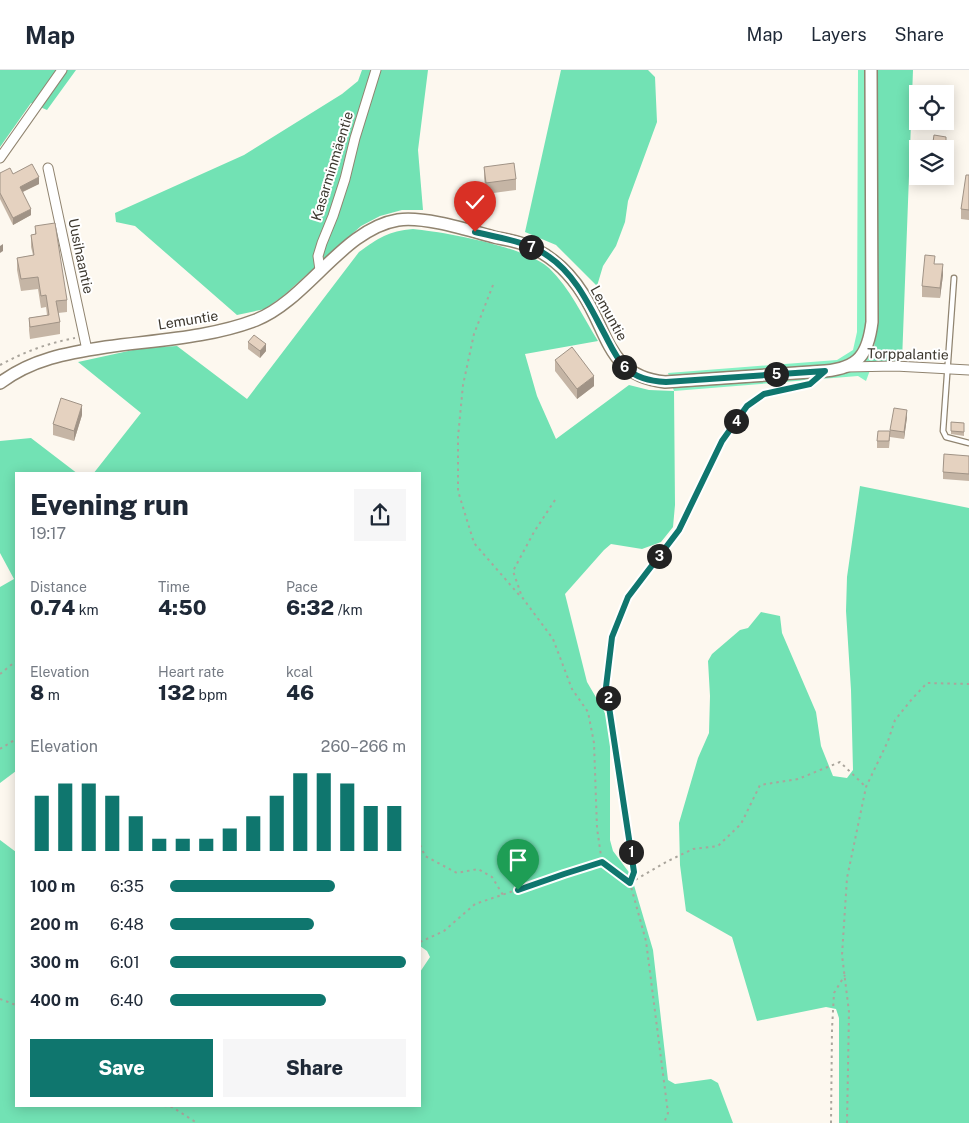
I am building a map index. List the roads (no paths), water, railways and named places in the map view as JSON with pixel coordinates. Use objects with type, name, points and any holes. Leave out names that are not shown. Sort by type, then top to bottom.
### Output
[{"type":"street","points":[[0,158],[62,70]]},
{"type":"street","name":"Kasarminmäentie","points":[[320,270],[318,256],[346,179],[355,138],[376,70]]},
{"type":"street","points":[[847,367],[864,354],[872,322],[871,70]]},
{"type":"street","name":"Uusihaantie","points":[[48,168],[86,350]]},
{"type":"street","name":"Lemuntie","points":[[0,383],[32,363],[60,354],[200,334],[248,323],[267,316],[288,301],[320,270],[365,234],[382,224],[400,220],[445,225],[515,242],[532,247],[548,256],[562,267],[584,294],[615,355],[624,367],[650,381],[666,382],[825,371],[847,367]]},
{"type":"street","name":"Torppalantie","points":[[847,367],[895,366],[969,370]]},
{"type":"lane","points":[[954,278],[946,368],[943,431],[946,437],[969,443]]}]
